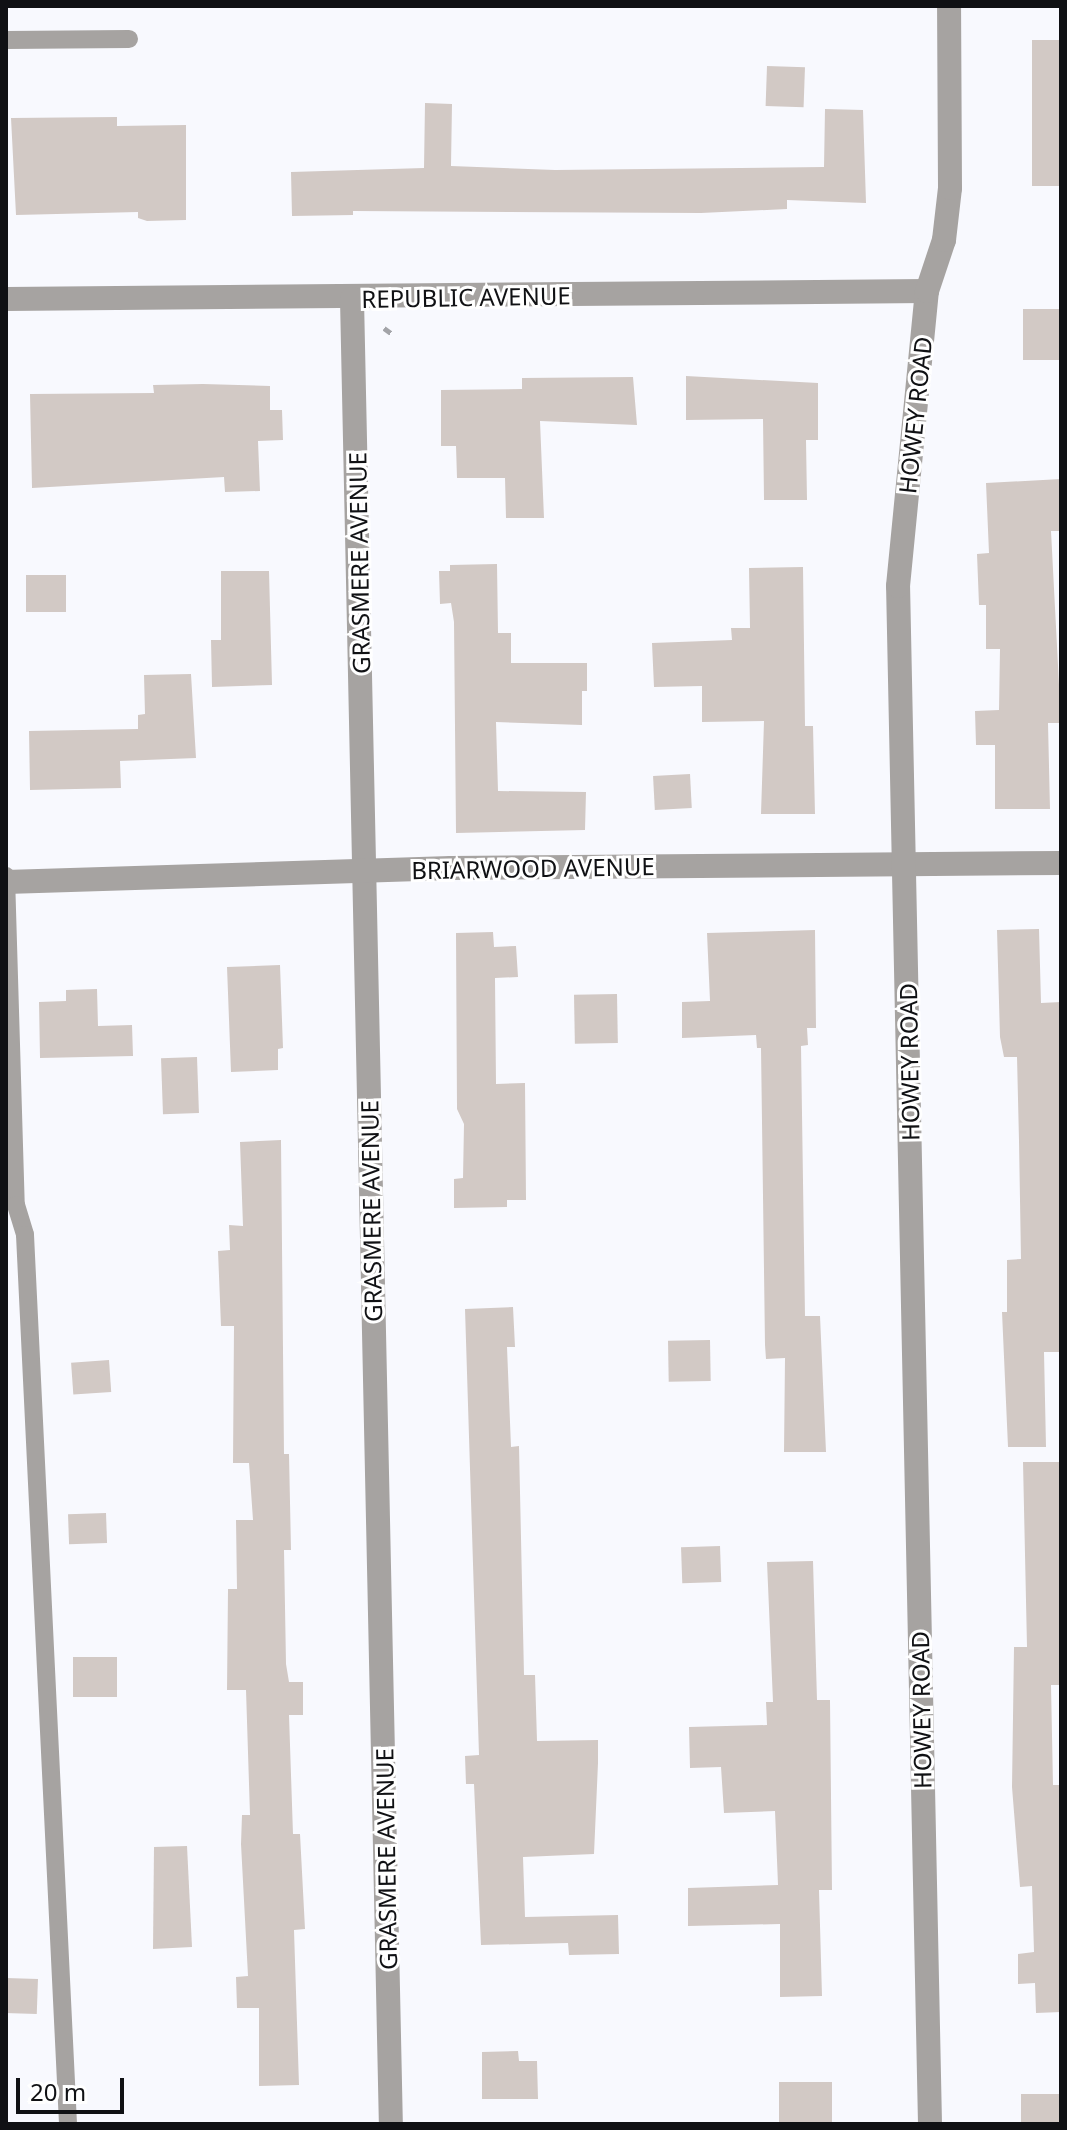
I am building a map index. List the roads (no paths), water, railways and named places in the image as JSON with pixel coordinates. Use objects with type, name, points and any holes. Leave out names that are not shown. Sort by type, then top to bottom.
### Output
[{"type":"street","name":"HOWEY ROAD","points":[[930,2124],[898,586],[927,291],[944,240],[950,188],[949,6]]},
{"type":"street","name":"REPUBLIC AVENUE","points":[[6,299],[352,299],[927,291]]},
{"type":"street","name":"GRASMERE AVENUE","points":[[352,299],[367,872],[391,2124]]},
{"type":"street","name":"BRIARWOOD AVENUE","points":[[6,880],[1061,863]]},
{"type":"lane","points":[[6,40],[129,39]]},
{"type":"lane","points":[[6,880],[16,1205],[25,1235],[68,2124]]}]
